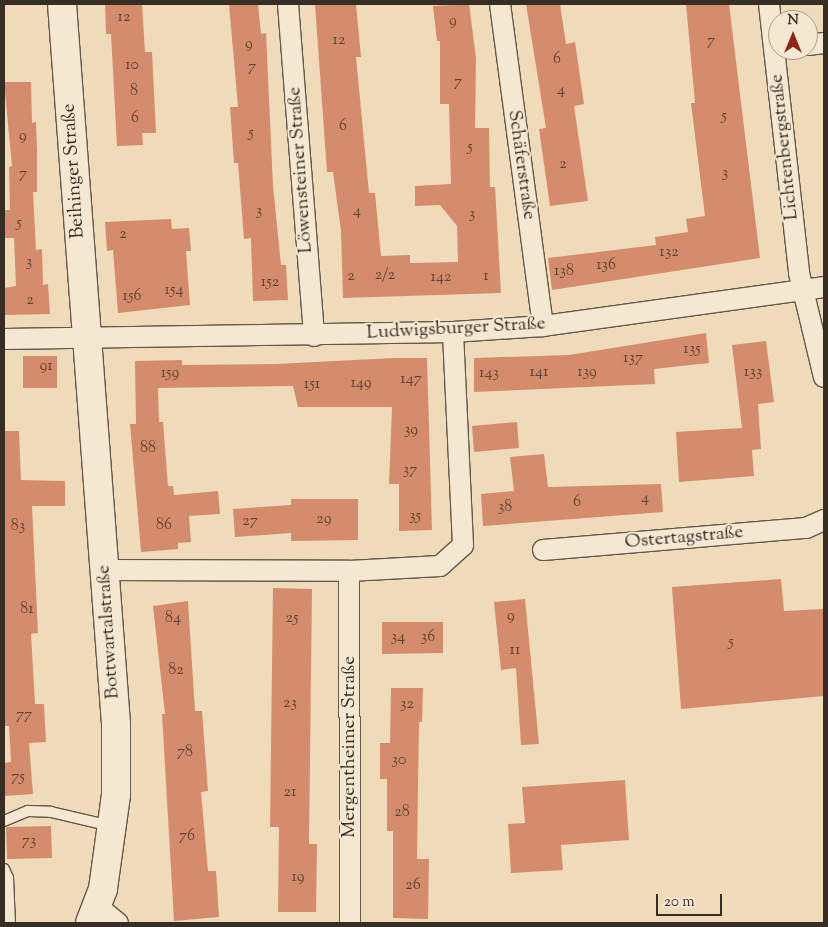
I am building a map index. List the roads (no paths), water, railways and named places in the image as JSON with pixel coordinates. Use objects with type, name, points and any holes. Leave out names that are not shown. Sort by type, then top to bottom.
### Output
[{"type":"main road","name":"Beihinger Straße","points":[[62,4],[86,338]]},
{"type":"main road","name":"Bottwartalstraße","points":[[86,338],[106,570],[116,724],[116,795],[112,826],[93,915]]},
{"type":"street","name":"Löwensteiner Straße","points":[[288,4],[314,336]]},
{"type":"street","name":"Schäferstraße","points":[[500,4],[543,326]]},
{"type":"street","name":"Lichtenbergstraße","points":[[777,60],[802,290],[824,377]]},
{"type":"street","name":"Ludwigsburger Straße","points":[[4,339],[314,336],[453,332],[543,326],[824,287]]},
{"type":"street","points":[[106,570],[349,571],[440,566],[463,546],[453,332]]},
{"type":"street","name":"Ostertagstraße","points":[[542,550],[806,528],[824,520]]},
{"type":"street","name":"Mergentheimer Straße","points":[[349,571],[350,923]]},
{"type":"street","points":[[93,915],[118,923]]},
{"type":"lane","points":[[4,821],[28,811],[51,812],[112,826]]},
{"type":"lane","points":[[4,869],[8,878],[10,923]]}]
